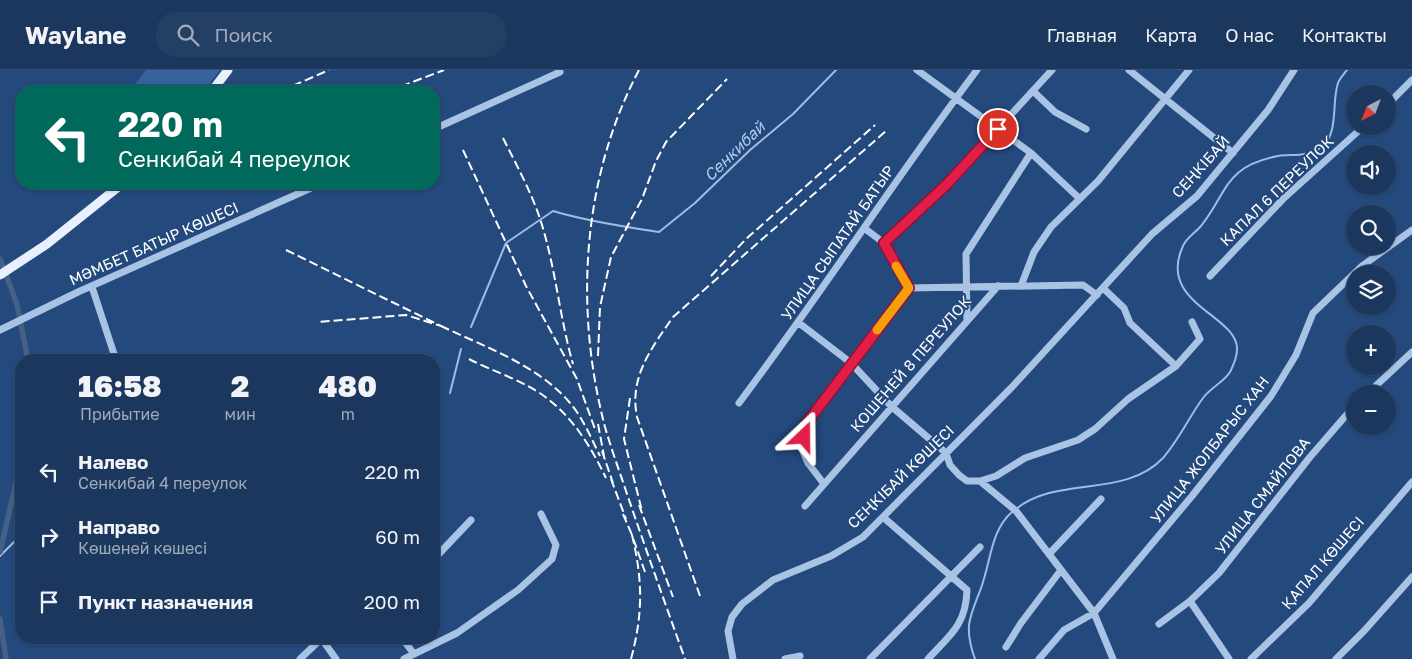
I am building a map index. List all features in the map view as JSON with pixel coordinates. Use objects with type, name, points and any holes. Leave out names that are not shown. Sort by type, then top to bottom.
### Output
[{"type":"main road","points":[[217,85],[228,70]]},
{"type":"main road","points":[[0,275],[47,244],[114,190]]},
{"type":"street","points":[[917,70],[1031,153],[1079,198]]},
{"type":"street","name":"УЛИЦА СЫПАТАЙ БАТЫР","points":[[739,403],[799,323],[864,228],[977,70]]},
{"type":"street","points":[[884,243],[946,185],[1052,70]]},
{"type":"street","points":[[1129,70],[1232,153]]},
{"type":"street","points":[[1021,286],[1034,252],[1051,227],[1098,181],[1188,70]]},
{"type":"street","name":"СЕҢКІБАЙ","points":[[1097,295],[1152,234],[1198,196],[1268,110],[1294,70]]},
{"type":"street","points":[[440,127],[560,72]]},
{"type":"street","points":[[1396,96],[1412,80]]},
{"type":"street","points":[[1033,91],[1055,112],[1086,129]]},
{"type":"street","name":"КАПАЛ 6 ПЕРЕУЛОК","points":[[1210,276],[1283,199],[1354,135]]},
{"type":"street","points":[[967,321],[968,287],[966,254],[970,244],[1031,153]]},
{"type":"street","name":"МӘМБЕТ БАТЫР КӨШЕСІ","points":[[0,330],[92,286],[307,190]]},
{"type":"street","points":[[864,228],[884,243],[909,288]]},
{"type":"street","name":"УЛИЦА ЖОЛБАРЫС ХАН","points":[[1039,659],[1064,630],[1094,613],[1152,546],[1271,396],[1296,355],[1313,313],[1362,266],[1412,230]]},
{"type":"street","points":[[909,288],[1083,285],[1097,295]]},
{"type":"street","points":[[92,286],[114,354]]},
{"type":"street","name":"КОШЕНЕЙ 8 ПЕРЕУЛОК","points":[[805,506],[998,286]]},
{"type":"street","points":[[824,484],[808,463],[802,449],[806,424],[909,288]]},
{"type":"street","points":[[1103,288],[1124,308],[1130,323],[1176,366]]},
{"type":"street","name":"СЕҢКІБАЙ КӨШЕСІ","points":[[734,659],[728,631],[732,617],[742,604],[773,580],[831,556],[863,537],[1012,387],[1097,295]]},
{"type":"street","points":[[799,323],[851,363],[891,406],[946,453],[950,465],[959,475],[967,481],[980,481],[996,476],[1025,458],[1078,440],[1095,429],[1128,399],[1176,366],[1200,339],[1192,322]]},
{"type":"street","points":[[1377,385],[1412,352]]},
{"type":"street","name":"УЛИЦА СМАЙЛОВА","points":[[1159,624],[1190,600],[1219,573],[1310,457],[1346,415]]},
{"type":"street","points":[[980,481],[1016,511],[1050,553],[1094,613],[1113,659]]},
{"type":"street","name":"ҚАПАЛ КӨШЕСІ","points":[[1251,659],[1260,656],[1309,603],[1412,482]]},
{"type":"street","points":[[1050,553],[1101,499]]},
{"type":"street","points":[[440,641],[457,633],[518,590],[552,559],[556,545],[541,514]]},
{"type":"street","points":[[883,517],[967,590],[966,608],[959,626],[928,659]]},
{"type":"street","points":[[440,553],[471,520]]},
{"type":"street","points":[[870,659],[916,610],[951,578],[980,547]]},
{"type":"street","points":[[1006,647],[1021,623],[1061,570]]},
{"type":"street","points":[[1336,659],[1364,632],[1412,577]]},
{"type":"street","points":[[1190,600],[1229,659]]},
{"type":"street","points":[[300,659],[316,644]]},
{"type":"street","points":[[326,644],[336,659]]},
{"type":"street","points":[[406,644],[414,654]]},
{"type":"street","points":[[404,659],[434,644]]},
{"type":"street","points":[[785,659],[800,656]]},
{"type":"shaded area","points":[[146,70],[220,70],[209,85],[135,85]]},
{"type":"waterway","name":"Сенкибай","points":[[471,327],[506,243],[553,211],[592,221],[659,232],[695,203],[750,150],[793,114],[836,70]]},
{"type":"waterway","points":[[1016,509],[1033,499],[1051,492],[1110,483],[1147,471],[1169,451],[1206,394],[1227,376],[1236,358],[1237,350],[1234,338],[1226,327],[1189,295],[1180,282],[1178,266],[1184,243],[1201,226],[1237,173],[1260,161],[1278,156],[1314,152],[1326,143],[1330,136],[1334,119],[1338,83],[1347,70]]},
{"type":"waterway","points":[[0,259],[17,304],[27,354]]},
{"type":"waterway","points":[[450,393],[461,349]]},
{"type":"waterway","points":[[0,552],[15,487]]},
{"type":"waterway","points":[[975,659],[969,638],[970,619],[996,535],[1005,519],[1012,512]]},
{"type":"waterway","points":[[0,556],[15,541]]},
{"type":"waterway","points":[[0,619],[6,659]]},
{"type":"railway","points":[[295,85],[329,70]]},
{"type":"railway","points":[[405,85],[444,70]]},
{"type":"railway","points":[[639,70],[620,112],[605,155],[595,199],[589,245],[587,291],[589,337],[595,382],[607,435],[685,659]]},
{"type":"railway","points":[[598,356],[600,307],[611,257],[642,199],[656,161],[666,142],[727,79]]},
{"type":"railway","points":[[711,276],[746,239],[875,125]]},
{"type":"railway","points":[[700,596],[637,417],[635,403],[639,376],[650,352],[673,317],[886,131]]},
{"type":"railway","points":[[503,138],[529,192],[542,225],[573,364]]},
{"type":"railway","points":[[463,150],[526,286],[577,379],[596,432]]},
{"type":"railway","points":[[286,250],[441,326],[406,315],[317,322]]},
{"type":"railway","points":[[441,326],[510,358],[543,378],[570,403],[579,415],[600,456]]},
{"type":"railway","points":[[469,359],[527,386],[554,404],[580,433],[606,478]]},
{"type":"railway","points":[[630,398],[624,439],[642,511]]},
{"type":"railway","points":[[598,424],[604,456]]},
{"type":"railway","points":[[602,451],[613,483]]},
{"type":"railway","points":[[611,479],[626,519]]},
{"type":"railway","points":[[639,505],[673,597]]},
{"type":"railway","points":[[623,514],[632,535]]},
{"type":"railway","points":[[631,659],[638,627],[640,597],[638,567],[632,535],[645,572]]},
{"type":"slow traffic","points":[[877,330],[909,288],[896,266]]},
{"type":"route","points":[[804,437],[806,424],[909,288],[884,243],[946,185],[998,129]]}]
